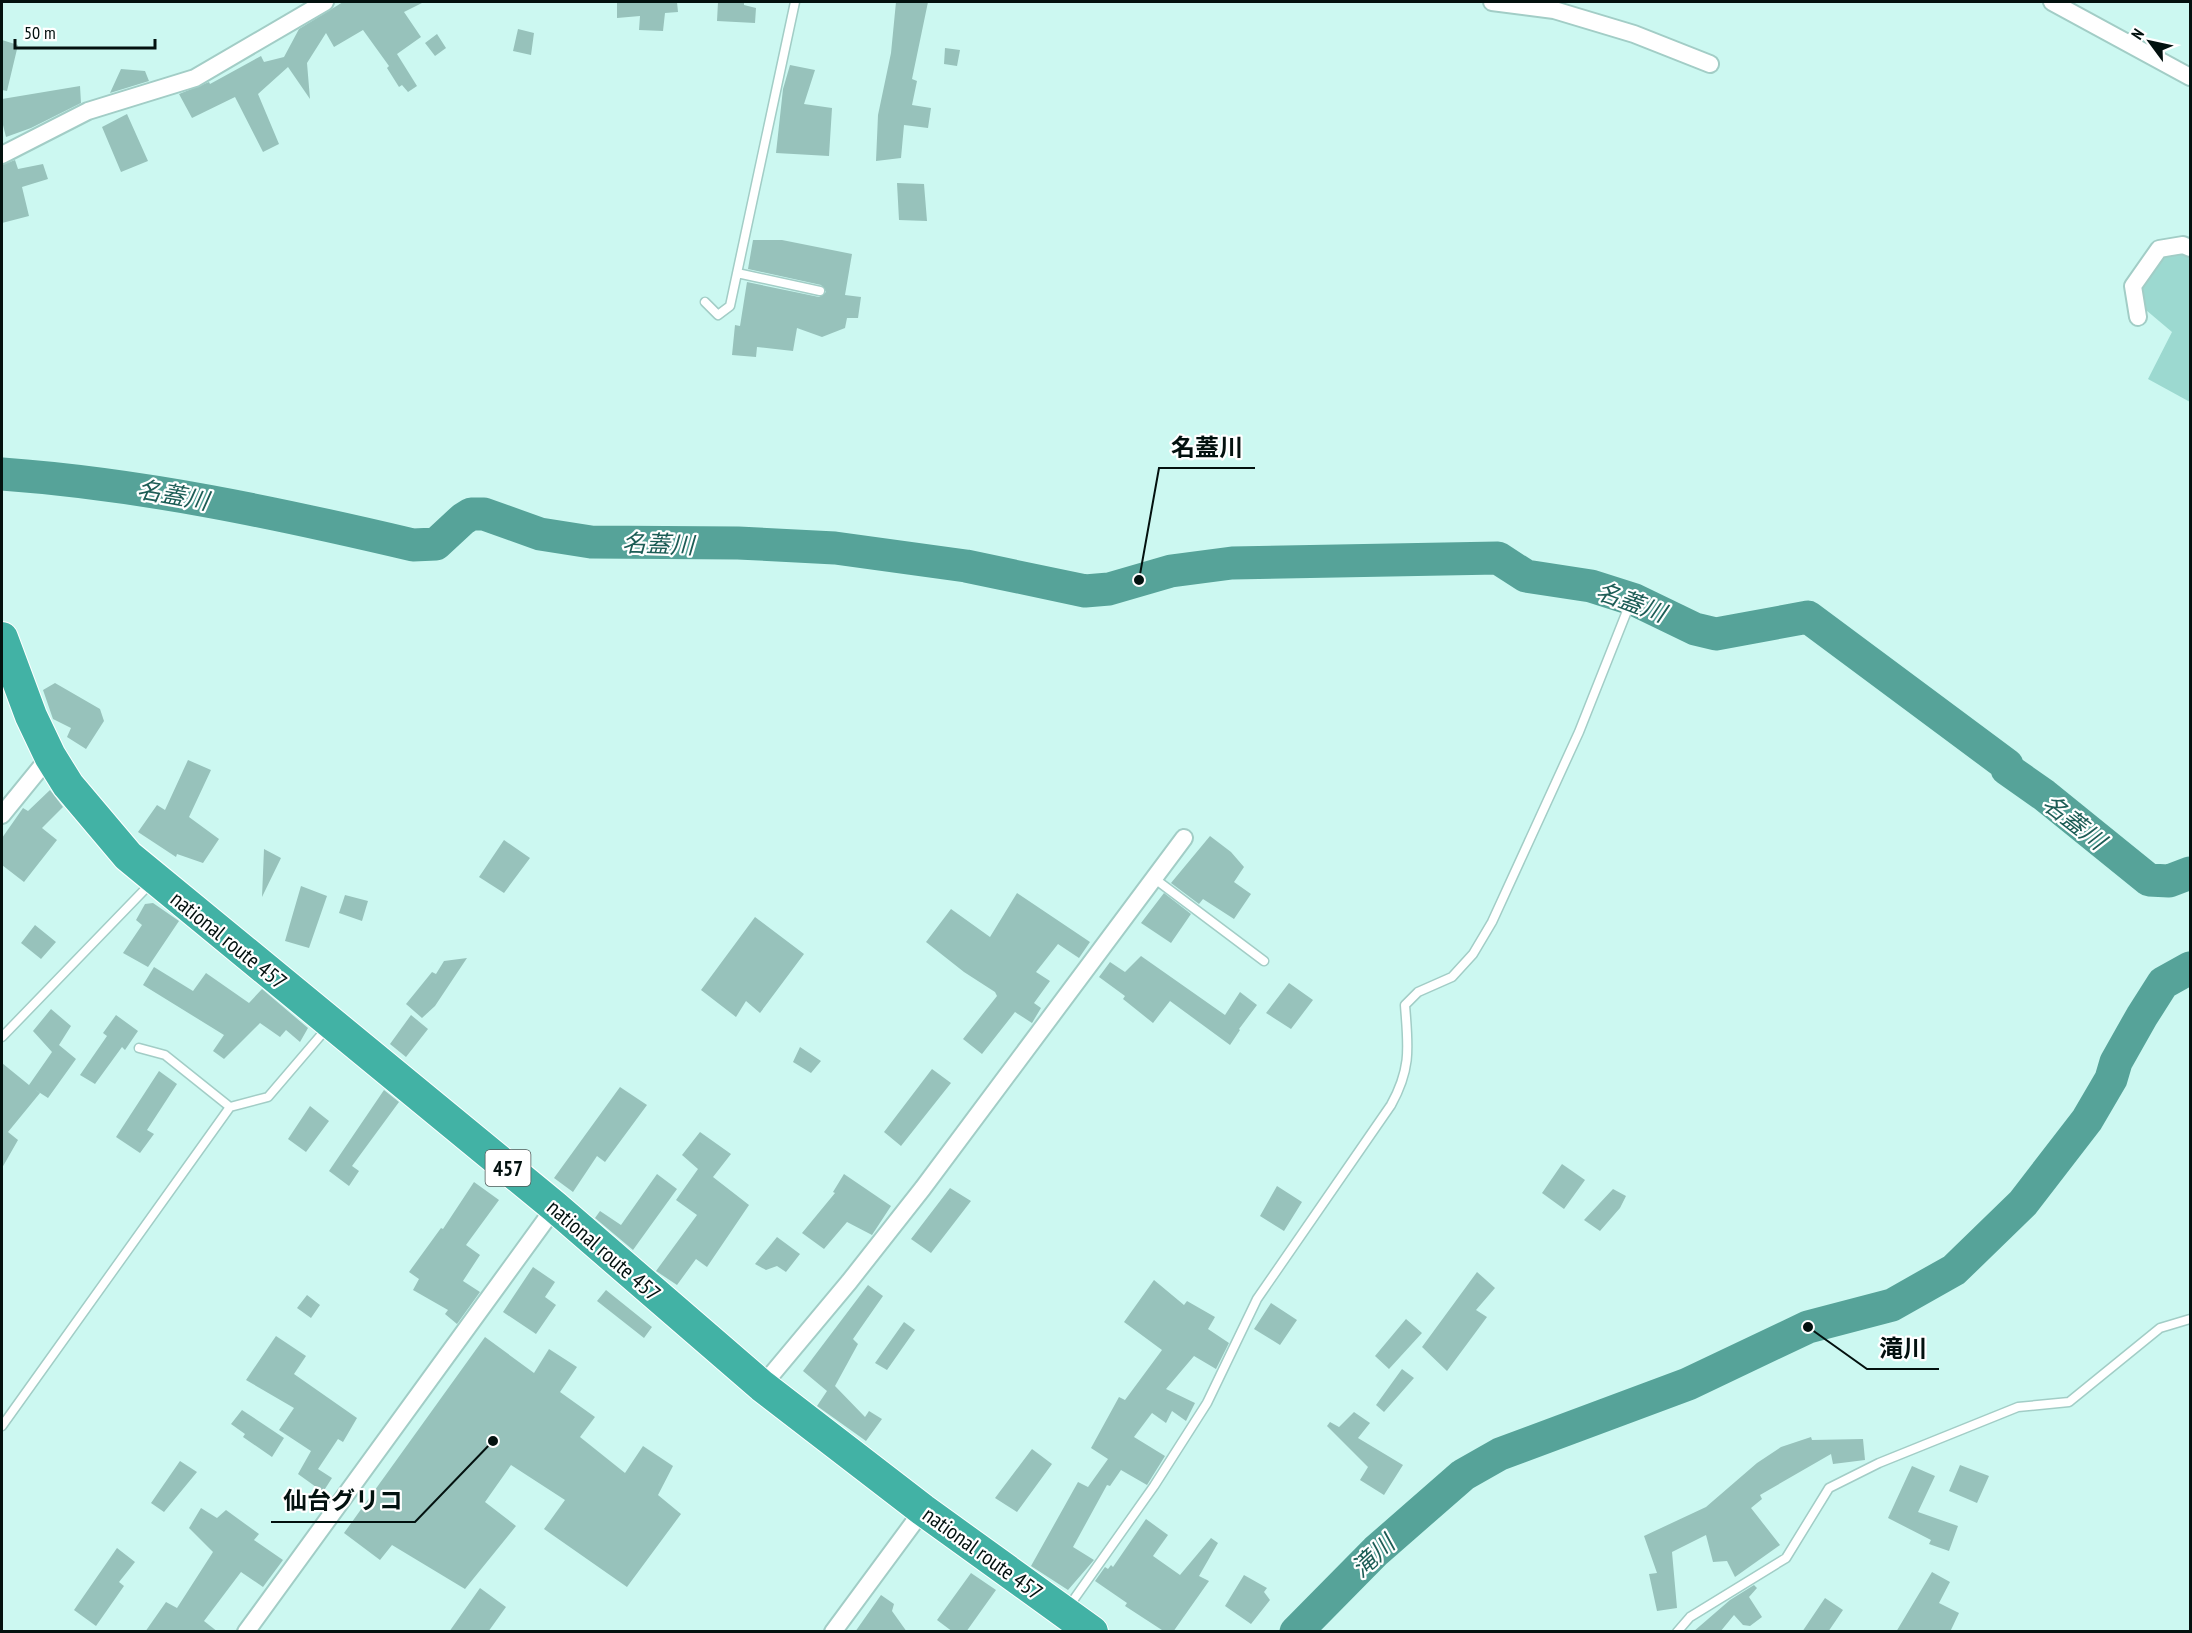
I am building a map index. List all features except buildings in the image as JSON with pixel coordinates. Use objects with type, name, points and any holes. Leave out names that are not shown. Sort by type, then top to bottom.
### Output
[{"type":"highway","name":"national route 457","points":[[2,638],[31,716],[50,756],[68,784],[128,856],[555,1208],[762,1386],[923,1510],[1092,1632]]},
{"type":"street","points":[[2,155],[88,111],[195,78],[325,2]]},
{"type":"street","points":[[1492,2],[1565,14],[1634,34],[1710,64]]},
{"type":"street","points":[[2052,2],[2190,77]]},
{"type":"street","points":[[2138,317],[2133,286],[2159,249],[2183,245],[2190,248]]},
{"type":"street","points":[[2,815],[50,756]]},
{"type":"street","points":[[762,1386],[849,1282],[923,1188],[1184,838]]},
{"type":"street","points":[[246,1632],[555,1208]]},
{"type":"street","points":[[833,1632],[923,1510]]},
{"type":"lane","points":[[705,302],[718,315],[730,306],[795,2]]},
{"type":"lane","points":[[736,273],[820,291]]},
{"type":"lane","points":[[1065,1612],[1154,1486],[1207,1403],[1257,1299],[1391,1105],[1404,1081],[1408,1054],[1405,1005],[1418,992],[1452,977],[1473,954],[1492,922],[1579,732],[1629,606]]},
{"type":"lane","points":[[2,1037],[155,879]]},
{"type":"lane","points":[[1155,879],[1264,961]]},
{"type":"lane","points":[[2,1426],[230,1107],[268,1097],[331,1023]]},
{"type":"lane","points":[[139,1048],[165,1055],[230,1107]]},
{"type":"lane","points":[[1677,1632],[1690,1617],[1786,1558],[1829,1488],[1879,1463],[2018,1407],[2068,1402],[2160,1328],[2190,1319]]},
{"type":"green space","points":[[2180,249],[2190,254],[2190,402],[2148,379],[2172,332],[2146,310],[2139,291],[2161,257]]},
{"type":"waterway","name":"名蓋川","points":[[2,474],[157,492],[311,522],[413,545],[436,544],[463,519],[471,514],[484,514],[540,534],[591,542],[738,543],[835,548],[966,566],[1085,591],[1109,589],[1171,571],[1232,563],[1498,558],[1526,576],[1591,586],[1635,600],[1695,629],[1716,634],[1808,617],[2007,765],[2007,769],[2044,795],[2149,880],[2169,881],[2190,873]]},
{"type":"waterway","name":"滝川","points":[[1296,1632],[1376,1551],[1463,1475],[1500,1454],[1688,1384],[1808,1327],[1892,1305],[1954,1270],[2023,1203],[2087,1120],[2111,1079],[2116,1062],[2163,983],[2190,968]]},
{"type":"place","name":"名蓋川","points":[[1139,580]]},
{"type":"place","name":"滝川","points":[[1808,1327]]},
{"type":"place","name":"仙台グリコ","points":[[493,1441]]}]
